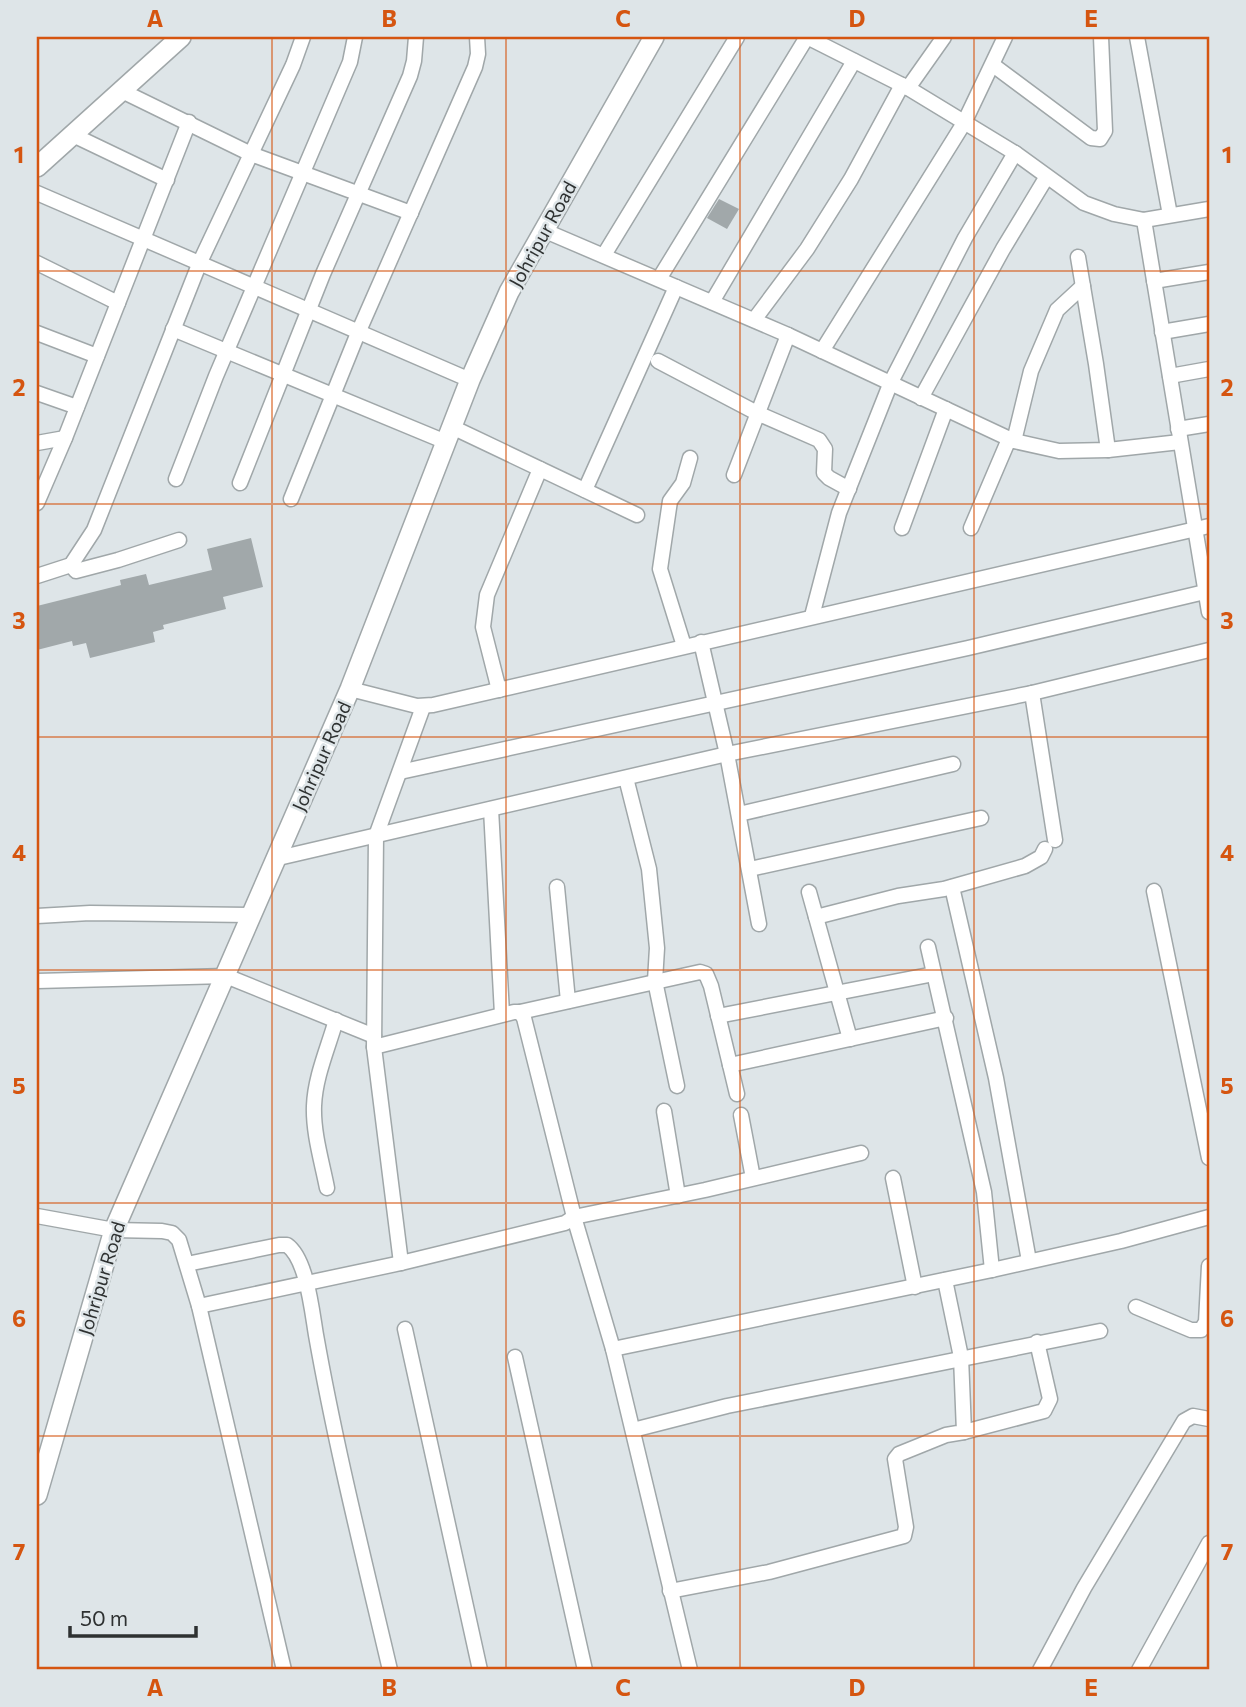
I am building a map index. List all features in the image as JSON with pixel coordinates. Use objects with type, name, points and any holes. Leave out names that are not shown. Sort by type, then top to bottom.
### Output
[{"type":"street","points":[[37,167],[181,37]]},
{"type":"street","points":[[37,576],[71,565],[94,530],[200,262],[293,65],[303,37]]},
{"type":"street","points":[[176,479],[227,351],[350,62],[355,37]]},
{"type":"street","points":[[240,483],[308,310],[410,76],[416,37]]},
{"type":"street","points":[[291,499],[358,333],[475,67],[478,54],[477,37]]},
{"type":"street","name":"Johripur Road","points":[[37,1495],[114,1230],[350,689],[470,380],[509,292],[654,37]]},
{"type":"street","points":[[604,256],[737,37]]},
{"type":"street","points":[[659,279],[807,37],[905,86],[1015,153],[1084,203],[1114,214],[1144,220],[1209,209]]},
{"type":"street","points":[[754,320],[807,249],[905,86],[944,37]]},
{"type":"street","points":[[821,351],[964,123],[1005,37]]},
{"type":"street","points":[[993,65],[1091,138],[1100,139],[1105,131],[1101,37]]},
{"type":"street","points":[[1137,37],[1170,215]]},
{"type":"street","points":[[712,302],[854,61]]},
{"type":"street","points":[[122,91],[251,154],[411,213]]},
{"type":"street","points":[[37,503],[189,122]]},
{"type":"street","points":[[73,135],[167,180]]},
{"type":"street","points":[[813,616],[830,543],[891,382],[965,238],[1015,153]]},
{"type":"street","points":[[921,398],[1003,249],[1046,178]]},
{"type":"street","points":[[37,193],[470,380]]},
{"type":"street","points":[[1144,220],[1194,529],[1208,592],[1209,612]]},
{"type":"street","points":[[543,230],[788,335],[1011,440],[1059,452],[1108,450],[1179,435],[1209,424]]},
{"type":"street","points":[[1078,257],[1108,450]]},
{"type":"street","points":[[37,263],[118,303]]},
{"type":"street","points":[[1154,281],[1209,272]]},
{"type":"street","points":[[971,528],[1011,440],[1031,371],[1057,310],[1083,286]]},
{"type":"street","points":[[585,490],[676,287]]},
{"type":"street","points":[[1162,332],[1209,324]]},
{"type":"street","points":[[173,329],[333,395],[449,434],[540,469],[638,516]]},
{"type":"street","points":[[37,333],[97,356]]},
{"type":"street","points":[[734,475],[788,335]]},
{"type":"street","points":[[658,360],[757,413],[819,440],[825,449],[824,473],[849,489]]},
{"type":"street","points":[[1170,376],[1209,369]]},
{"type":"street","points":[[37,393],[77,407]]},
{"type":"street","points":[[902,528],[946,409]]},
{"type":"street","points":[[37,443],[65,438]]},
{"type":"street","points":[[684,646],[660,569],[670,501],[683,483],[690,458]]},
{"type":"street","points":[[499,690],[483,627],[487,595],[540,469]]},
{"type":"street","points":[[350,689],[424,706],[1209,526]]},
{"type":"street","points":[[71,565],[76,571],[179,540]]},
{"type":"street","points":[[400,772],[968,648],[1208,592]]},
{"type":"street","points":[[701,642],[727,754],[760,924]]},
{"type":"street","points":[[274,859],[727,754],[1032,693],[1209,650]]},
{"type":"street","points":[[816,917],[898,896],[952,887],[1025,866],[1041,857],[1050,844],[1032,693]]},
{"type":"street","points":[[401,1263],[374,1041],[376,836],[424,706]]},
{"type":"street","points":[[739,814],[953,764]]},
{"type":"street","points":[[626,778],[649,869],[657,948],[655,981],[677,1086]]},
{"type":"street","points":[[491,809],[502,1014]]},
{"type":"street","points":[[750,869],[981,818]]},
{"type":"street","points":[[557,887],[568,1001]]},
{"type":"street","points":[[952,887],[993,1066],[1029,1261]]},
{"type":"street","points":[[1154,891],[1203,1094],[1209,1158]]},
{"type":"street","points":[[809,892],[850,1038]]},
{"type":"street","points":[[37,916],[90,913],[250,915]]},
{"type":"street","points":[[928,947],[984,1192],[992,1270]]},
{"type":"street","points":[[37,981],[226,976],[336,1020],[374,1041],[520,1012],[694,972],[706,974],[737,1094]]},
{"type":"street","points":[[718,1016],[934,974]]},
{"type":"street","points":[[520,1012],[524,1018],[574,1217],[613,1349],[690,1670]]},
{"type":"street","points":[[730,1065],[946,1018]]},
{"type":"street","points":[[327,1188],[314,1123],[314,1104],[336,1020]]},
{"type":"street","points":[[664,1111],[678,1196]]},
{"type":"street","points":[[741,1115],[753,1178]]},
{"type":"street","points":[[199,1306],[401,1263],[565,1223],[574,1217],[678,1196],[861,1153]]},
{"type":"street","points":[[892,1178],[915,1287]]},
{"type":"street","points":[[37,1216],[114,1230],[172,1233],[179,1240],[199,1306],[284,1670]]},
{"type":"street","points":[[613,1349],[992,1270],[1121,1241],[1209,1217]]},
{"type":"street","points":[[187,1264],[287,1245],[293,1249],[307,1283],[333,1429],[390,1670]]},
{"type":"street","points":[[1136,1307],[1191,1330],[1201,1330],[1206,1322],[1209,1266]]},
{"type":"street","points":[[945,1280],[961,1357],[964,1432]]},
{"type":"street","points":[[405,1329],[480,1670]]},
{"type":"street","points":[[633,1430],[727,1406],[1100,1331]]},
{"type":"street","points":[[670,1591],[769,1572],[904,1536],[906,1527],[895,1459],[899,1454],[946,1435],[1044,1411],[1050,1399],[1037,1342]]},
{"type":"street","points":[[515,1357],[585,1670]]},
{"type":"street","points":[[1040,1670],[1084,1588],[1184,1421],[1193,1416],[1209,1419]]},
{"type":"street","points":[[1139,1670],[1209,1544]]},
{"type":"building","points":[[719,199],[739,209],[727,229],[707,218]]},
{"type":"building","points":[[251,538],[263,587],[223,597],[226,609],[163,625],[164,629],[153,632],[155,642],[90,658],[86,643],[73,646],[72,641],[37,650],[37,606],[121,585],[120,580],[146,574],[149,585],[212,570],[207,549]]}]
